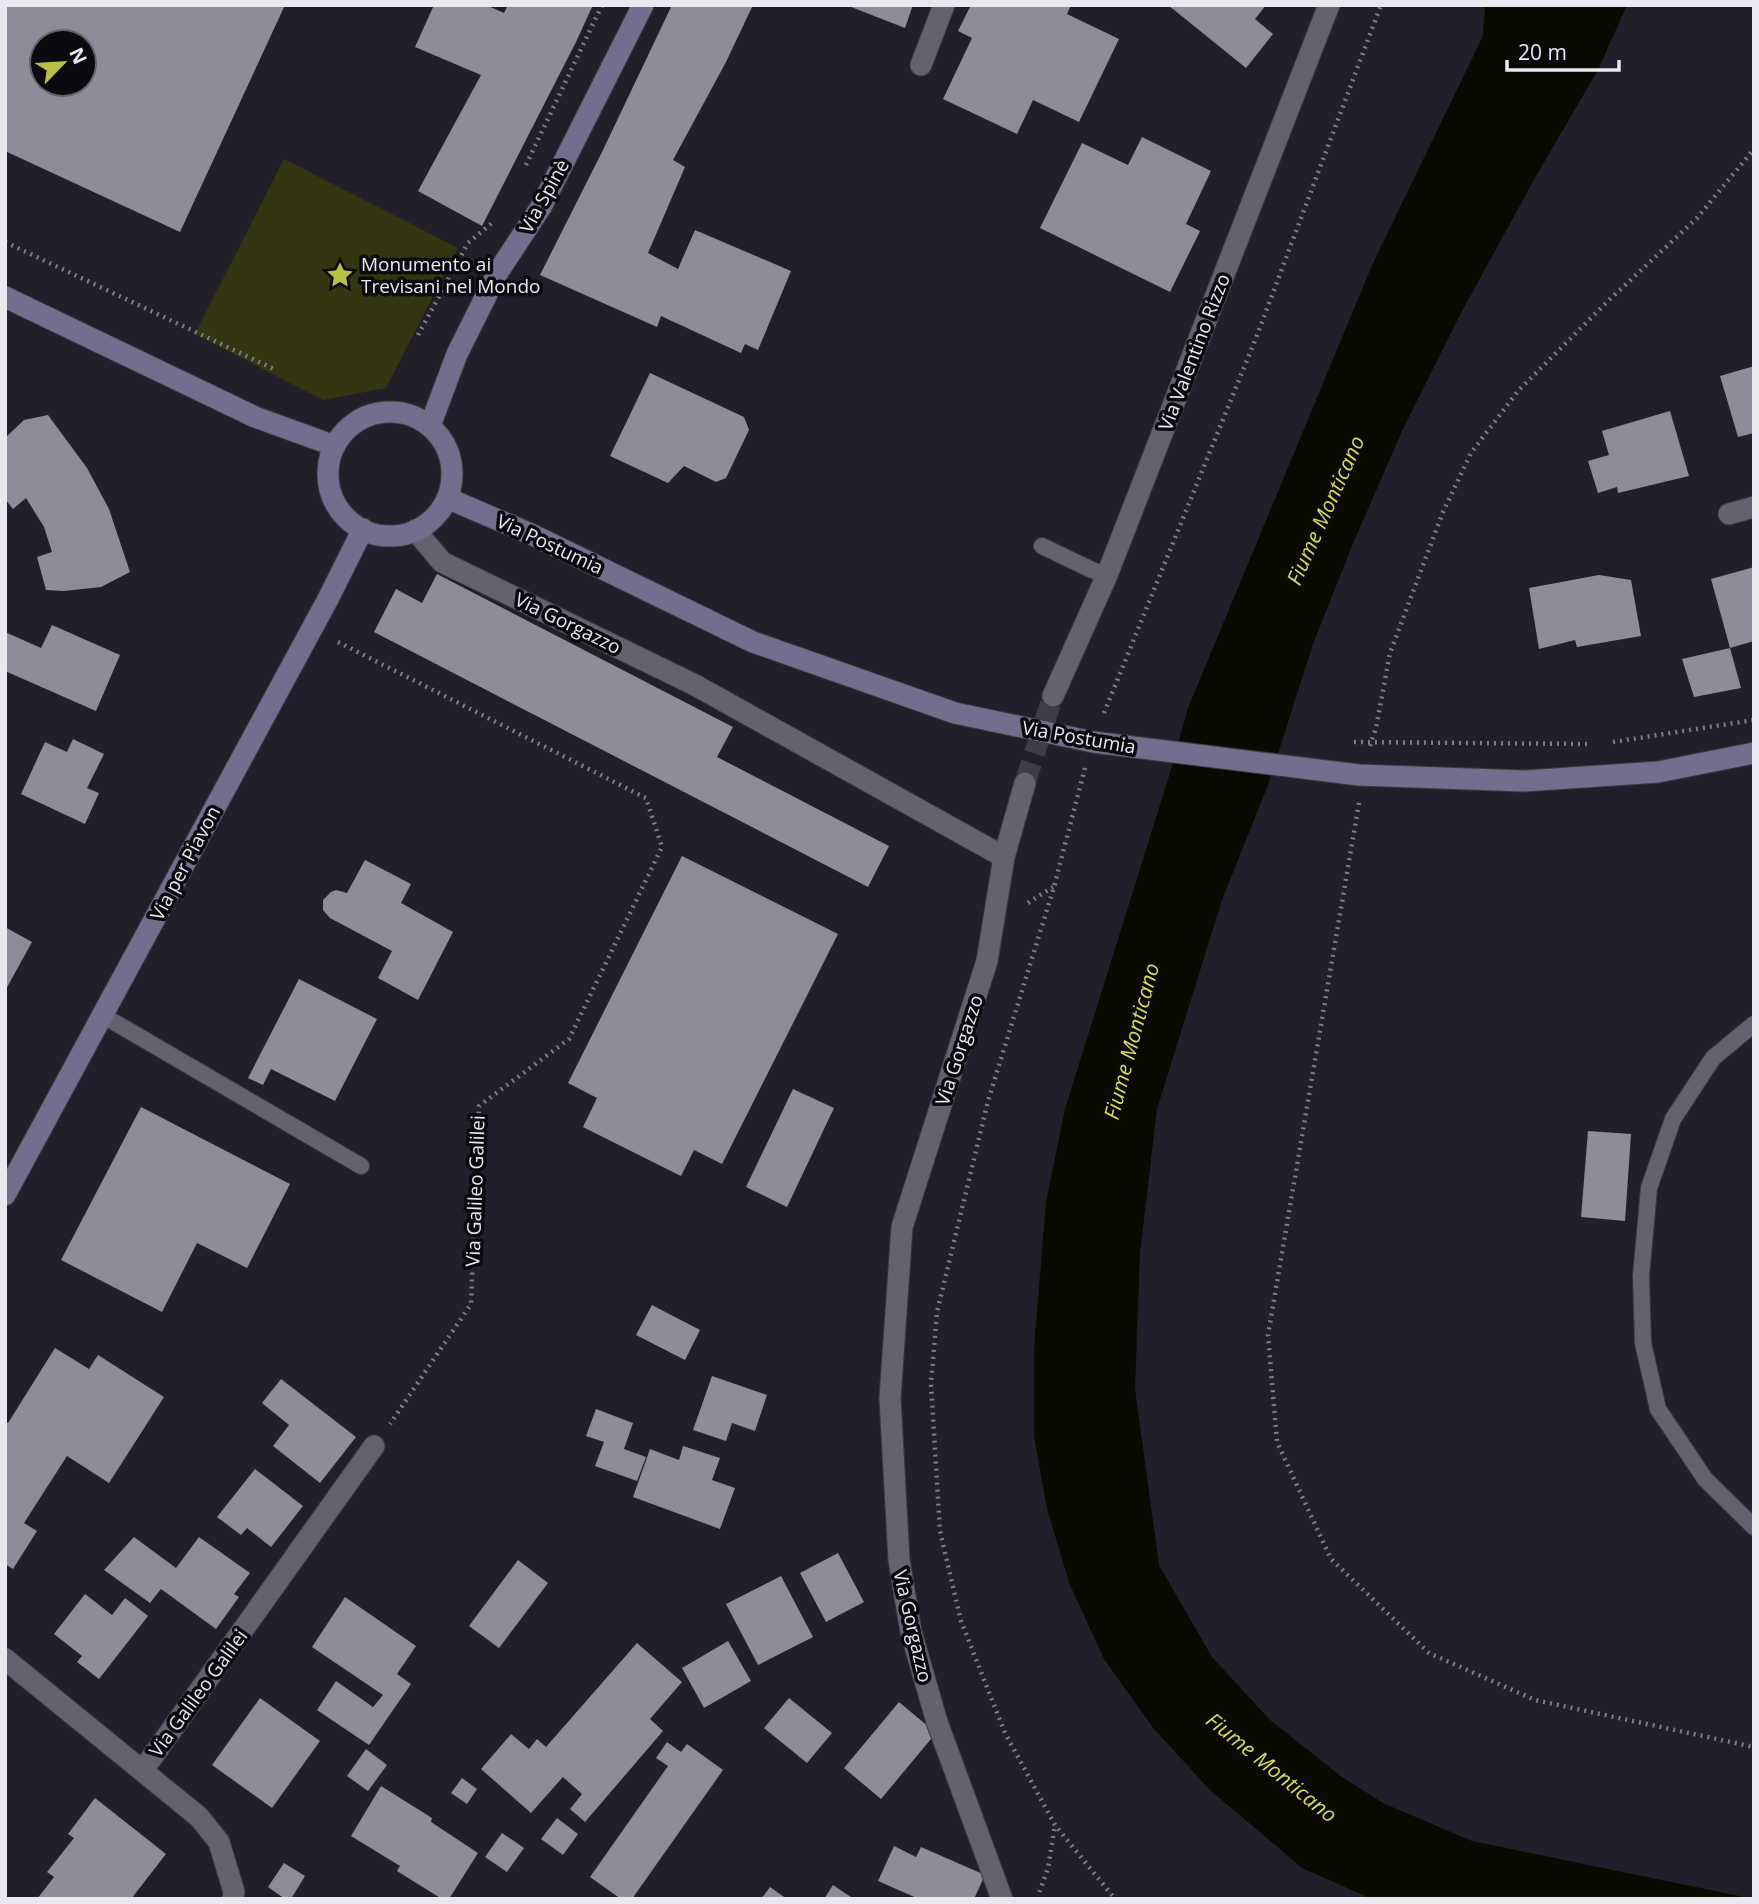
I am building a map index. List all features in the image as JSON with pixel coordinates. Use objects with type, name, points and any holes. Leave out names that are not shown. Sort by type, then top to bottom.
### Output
[{"type":"main road","name":"Via Spinè","points":[[430,426],[457,354],[498,272],[541,207],[643,5]]},
{"type":"main road","points":[[5,297],[255,417],[335,446]]},
{"type":"main road","points":[[397,411],[415,416],[430,426],[443,441],[450,459],[452,479],[447,498],[439,512],[428,523],[398,535],[380,535],[363,529],[347,518],[335,502],[329,484],[329,464],[335,446],[345,430],[360,419],[378,412],[397,411]]},
{"type":"main road","name":"Via Postumia","points":[[447,498],[533,535],[753,642],[955,713],[1093,742],[1364,775],[1524,781],[1658,772],[1754,753]]},
{"type":"main road","name":"Via per Piavon","points":[[5,1195],[328,599],[363,529]]},
{"type":"street","points":[[920,65],[944,5]]},
{"type":"street","name":"Via Valentino Rizzo","points":[[1053,696],[1107,575],[1329,5]]},
{"type":"street","points":[[1729,514],[1754,507]]},
{"type":"street","name":"Via Gorgazzo","points":[[415,530],[442,562],[695,685],[1004,857],[987,961],[902,1227],[890,1398],[899,1560],[911,1632],[937,1722],[1002,1899]]},
{"type":"street","points":[[1004,857],[1025,783]]},
{"type":"street","name":"Via Galileo Galilei","points":[[142,1770],[374,1446]]},
{"type":"street","name":"Via Galileo Galilei","points":[[5,1659],[199,1817],[219,1842],[234,1892],[233,1899]]},
{"type":"lane","points":[[1042,546],[1107,575]]},
{"type":"lane","points":[[102,1016],[360,1166]]},
{"type":"lane","points":[[1754,1024],[1713,1058],[1673,1119],[1649,1188],[1641,1276],[1643,1342],[1658,1409],[1706,1479],[1754,1527]]},
{"type":"path","points":[[526,165],[601,5]]},
{"type":"path","points":[[1115,1899],[1055,1825],[1005,1733],[961,1621],[940,1531],[931,1384],[937,1312],[988,1101],[1054,887],[1093,742],[1256,338],[1381,5]]},
{"type":"path","points":[[1754,149],[1698,218],[1607,302],[1518,391],[1471,453],[1443,512],[1390,653],[1372,742],[1365,758],[1268,1335],[1277,1442],[1331,1559],[1429,1653],[1535,1700],[1754,1747]]},
{"type":"path","points":[[418,335],[468,243],[494,222]]},
{"type":"path","points":[[5,242],[276,370]]},
{"type":"path","name":"Via Galileo Galilei","points":[[337,642],[646,797],[662,847],[569,1039],[479,1106],[471,1304],[374,1446]]},
{"type":"path","points":[[1600,744],[1754,720]]},
{"type":"path","points":[[1356,742],[1587,744]]},
{"type":"path","points":[[1039,1899],[1048,1868],[1055,1825]]},
{"type":"green space","points":[[284,159],[458,248],[386,388],[323,400],[195,334]]},
{"type":"water","name":"Fiume Monticano","points":[[1485,5],[1627,5],[1598,70],[1460,315],[1402,431],[1352,546],[1313,644],[1268,785],[1222,900],[1157,1109],[1140,1253],[1135,1389],[1159,1565],[1212,1657],[1270,1720],[1342,1777],[1383,1803],[1472,1841],[1754,1899],[1372,1899],[1302,1868],[1210,1790],[1154,1729],[1104,1659],[1070,1585],[1047,1509],[1034,1436],[1034,1347],[1046,1202],[1065,1109],[1188,708],[1373,263],[1483,36]]},
{"type":"building","points":[[5,5],[285,5],[180,232],[5,151]]},
{"type":"building","points":[[434,5],[486,5],[504,13],[508,5],[593,5],[482,226],[418,191],[481,75],[415,47]]},
{"type":"building","points":[[672,5],[753,5],[726,62],[673,160],[685,167],[648,253],[678,269],[695,230],[791,271],[758,350],[745,344],[741,353],[661,316],[657,327],[540,275]]},
{"type":"building","points":[[846,5],[913,5],[905,28]]},
{"type":"building","points":[[971,5],[1071,5],[1067,14],[1119,39],[1079,122],[1033,100],[1017,134],[943,99],[972,38],[958,31]]},
{"type":"building","points":[[1168,5],[1266,5],[1255,19],[1273,34],[1246,68]]},
{"type":"building","points":[[1142,137],[1211,171],[1186,224],[1200,231],[1170,292],[1040,228],[1082,143],[1128,165]]},
{"type":"building","points":[[1754,366],[1754,433],[1738,437],[1720,376]]},
{"type":"building","points":[[650,373],[744,417],[749,430],[726,478],[716,482],[684,466],[668,483],[610,456]]},
{"type":"building","points":[[1670,411],[1689,476],[1618,493],[1617,487],[1598,493],[1588,461],[1609,455],[1602,431]]},
{"type":"building","points":[[48,415],[87,468],[109,509],[130,572],[101,587],[46,590],[37,557],[52,552],[44,527],[26,498],[13,509],[5,499],[5,438],[24,420]]},
{"type":"building","points":[[1754,567],[1754,641],[1730,648],[1711,579]]},
{"type":"building","points":[[437,574],[733,727],[717,757],[889,846],[868,887],[374,632],[396,589],[422,603]]},
{"type":"building","points":[[1599,575],[1631,580],[1641,636],[1577,647],[1575,640],[1539,649],[1529,588]]},
{"type":"building","points":[[52,625],[120,655],[96,711],[5,671],[5,632],[41,648]]},
{"type":"building","points":[[1730,648],[1741,688],[1694,697],[1682,659]]},
{"type":"building","points":[[73,739],[104,754],[87,788],[99,793],[85,824],[21,794],[45,742],[67,752]]},
{"type":"building","points":[[682,856],[838,934],[722,1164],[694,1150],[681,1176],[583,1127],[597,1098],[568,1083]]},
{"type":"building","points":[[365,860],[411,884],[401,903],[453,932],[418,1000],[378,978],[392,951],[330,918],[323,910],[323,900],[331,892],[336,890],[347,893]]},
{"type":"building","points":[[5,927],[32,942],[5,991]]},
{"type":"building","points":[[299,979],[377,1019],[335,1101],[271,1069],[263,1085],[248,1078]]},
{"type":"building","points":[[793,1089],[834,1108],[787,1207],[746,1187]]},
{"type":"building","points":[[141,1107],[290,1184],[247,1268],[197,1243],[162,1312],[61,1260]]},
{"type":"building","points":[[1588,1131],[1631,1134],[1625,1221],[1581,1217]]},
{"type":"building","points":[[652,1305],[700,1330],[685,1360],[636,1335]]},
{"type":"building","points":[[55,1348],[89,1369],[98,1355],[164,1397],[109,1483],[67,1456],[24,1523],[37,1531],[13,1569],[5,1564],[5,1421],[8,1423]]},
{"type":"building","points":[[712,1376],[767,1395],[755,1431],[732,1423],[726,1441],[693,1430]]},
{"type":"building","points":[[281,1379],[356,1437],[320,1483],[273,1446],[289,1425],[262,1403]]},
{"type":"building","points":[[596,1409],[633,1423],[624,1449],[646,1457],[637,1481],[595,1466],[604,1442],[586,1436]]},
{"type":"building","points":[[683,1446],[720,1458],[712,1480],[735,1488],[720,1529],[633,1497],[650,1449],[679,1460]]},
{"type":"building","points":[[255,1469],[303,1506],[271,1547],[247,1528],[241,1535],[217,1517]]},
{"type":"building","points":[[134,1537],[176,1568],[199,1537],[250,1573],[234,1594],[239,1597],[216,1629],[161,1589],[150,1603],[104,1570]]},
{"type":"building","points":[[838,1553],[864,1602],[826,1622],[800,1573]]},
{"type":"building","points":[[518,1560],[548,1583],[499,1648],[469,1626]]},
{"type":"building","points":[[781,1576],[813,1637],[758,1665],[726,1604]]},
{"type":"building","points":[[85,1594],[112,1615],[125,1598],[148,1616],[99,1679],[77,1662],[82,1656],[54,1634]]},
{"type":"building","points":[[345,1597],[416,1646],[397,1674],[411,1684],[369,1745],[317,1710],[336,1681],[373,1707],[383,1695],[312,1647]]},
{"type":"building","points":[[728,1641],[751,1681],[704,1708],[682,1668]]},
{"type":"building","points":[[637,1643],[682,1682],[650,1719],[663,1731],[585,1822],[570,1809],[582,1794],[563,1777],[531,1813],[481,1769],[511,1734],[529,1749],[537,1739],[546,1747]]},
{"type":"building","points":[[260,1698],[320,1741],[272,1808],[212,1765]]},
{"type":"building","points":[[789,1698],[832,1733],[807,1763],[764,1728]]},
{"type":"building","points":[[899,1702],[936,1733],[881,1799],[844,1768]]},
{"type":"building","points":[[667,1742],[681,1752],[687,1744],[723,1770],[632,1899],[621,1899],[590,1877],[668,1766],[656,1758]]},
{"type":"building","points":[[366,1749],[387,1765],[368,1791],[347,1776]]},
{"type":"building","points":[[462,1778],[477,1789],[467,1804],[451,1793]]},
{"type":"building","points":[[381,1786],[432,1818],[431,1822],[478,1853],[449,1899],[442,1899],[397,1871],[400,1866],[351,1836]]},
{"type":"building","points":[[95,1798],[166,1854],[131,1899],[37,1899],[54,1877],[47,1872],[74,1838],[68,1834]]},
{"type":"building","points":[[557,1818],[578,1834],[563,1855],[541,1839]]},
{"type":"building","points":[[502,1833],[524,1848],[507,1872],[485,1857]]},
{"type":"building","points":[[894,1846],[916,1857],[921,1847],[985,1875],[974,1899],[919,1899],[878,1881]]},
{"type":"building","points":[[284,1863],[305,1876],[291,1899],[285,1899],[268,1887]]},
{"type":"building","points":[[833,1885],[854,1899],[824,1899]]},
{"type":"building","points":[[770,1887],[787,1899],[761,1899]]},
{"type":"tunnel","points":[[1025,783],[1053,696]]},
{"type":"place","name":"Monumento ai Trevisani nel Mondo","points":[[340,275]]}]
